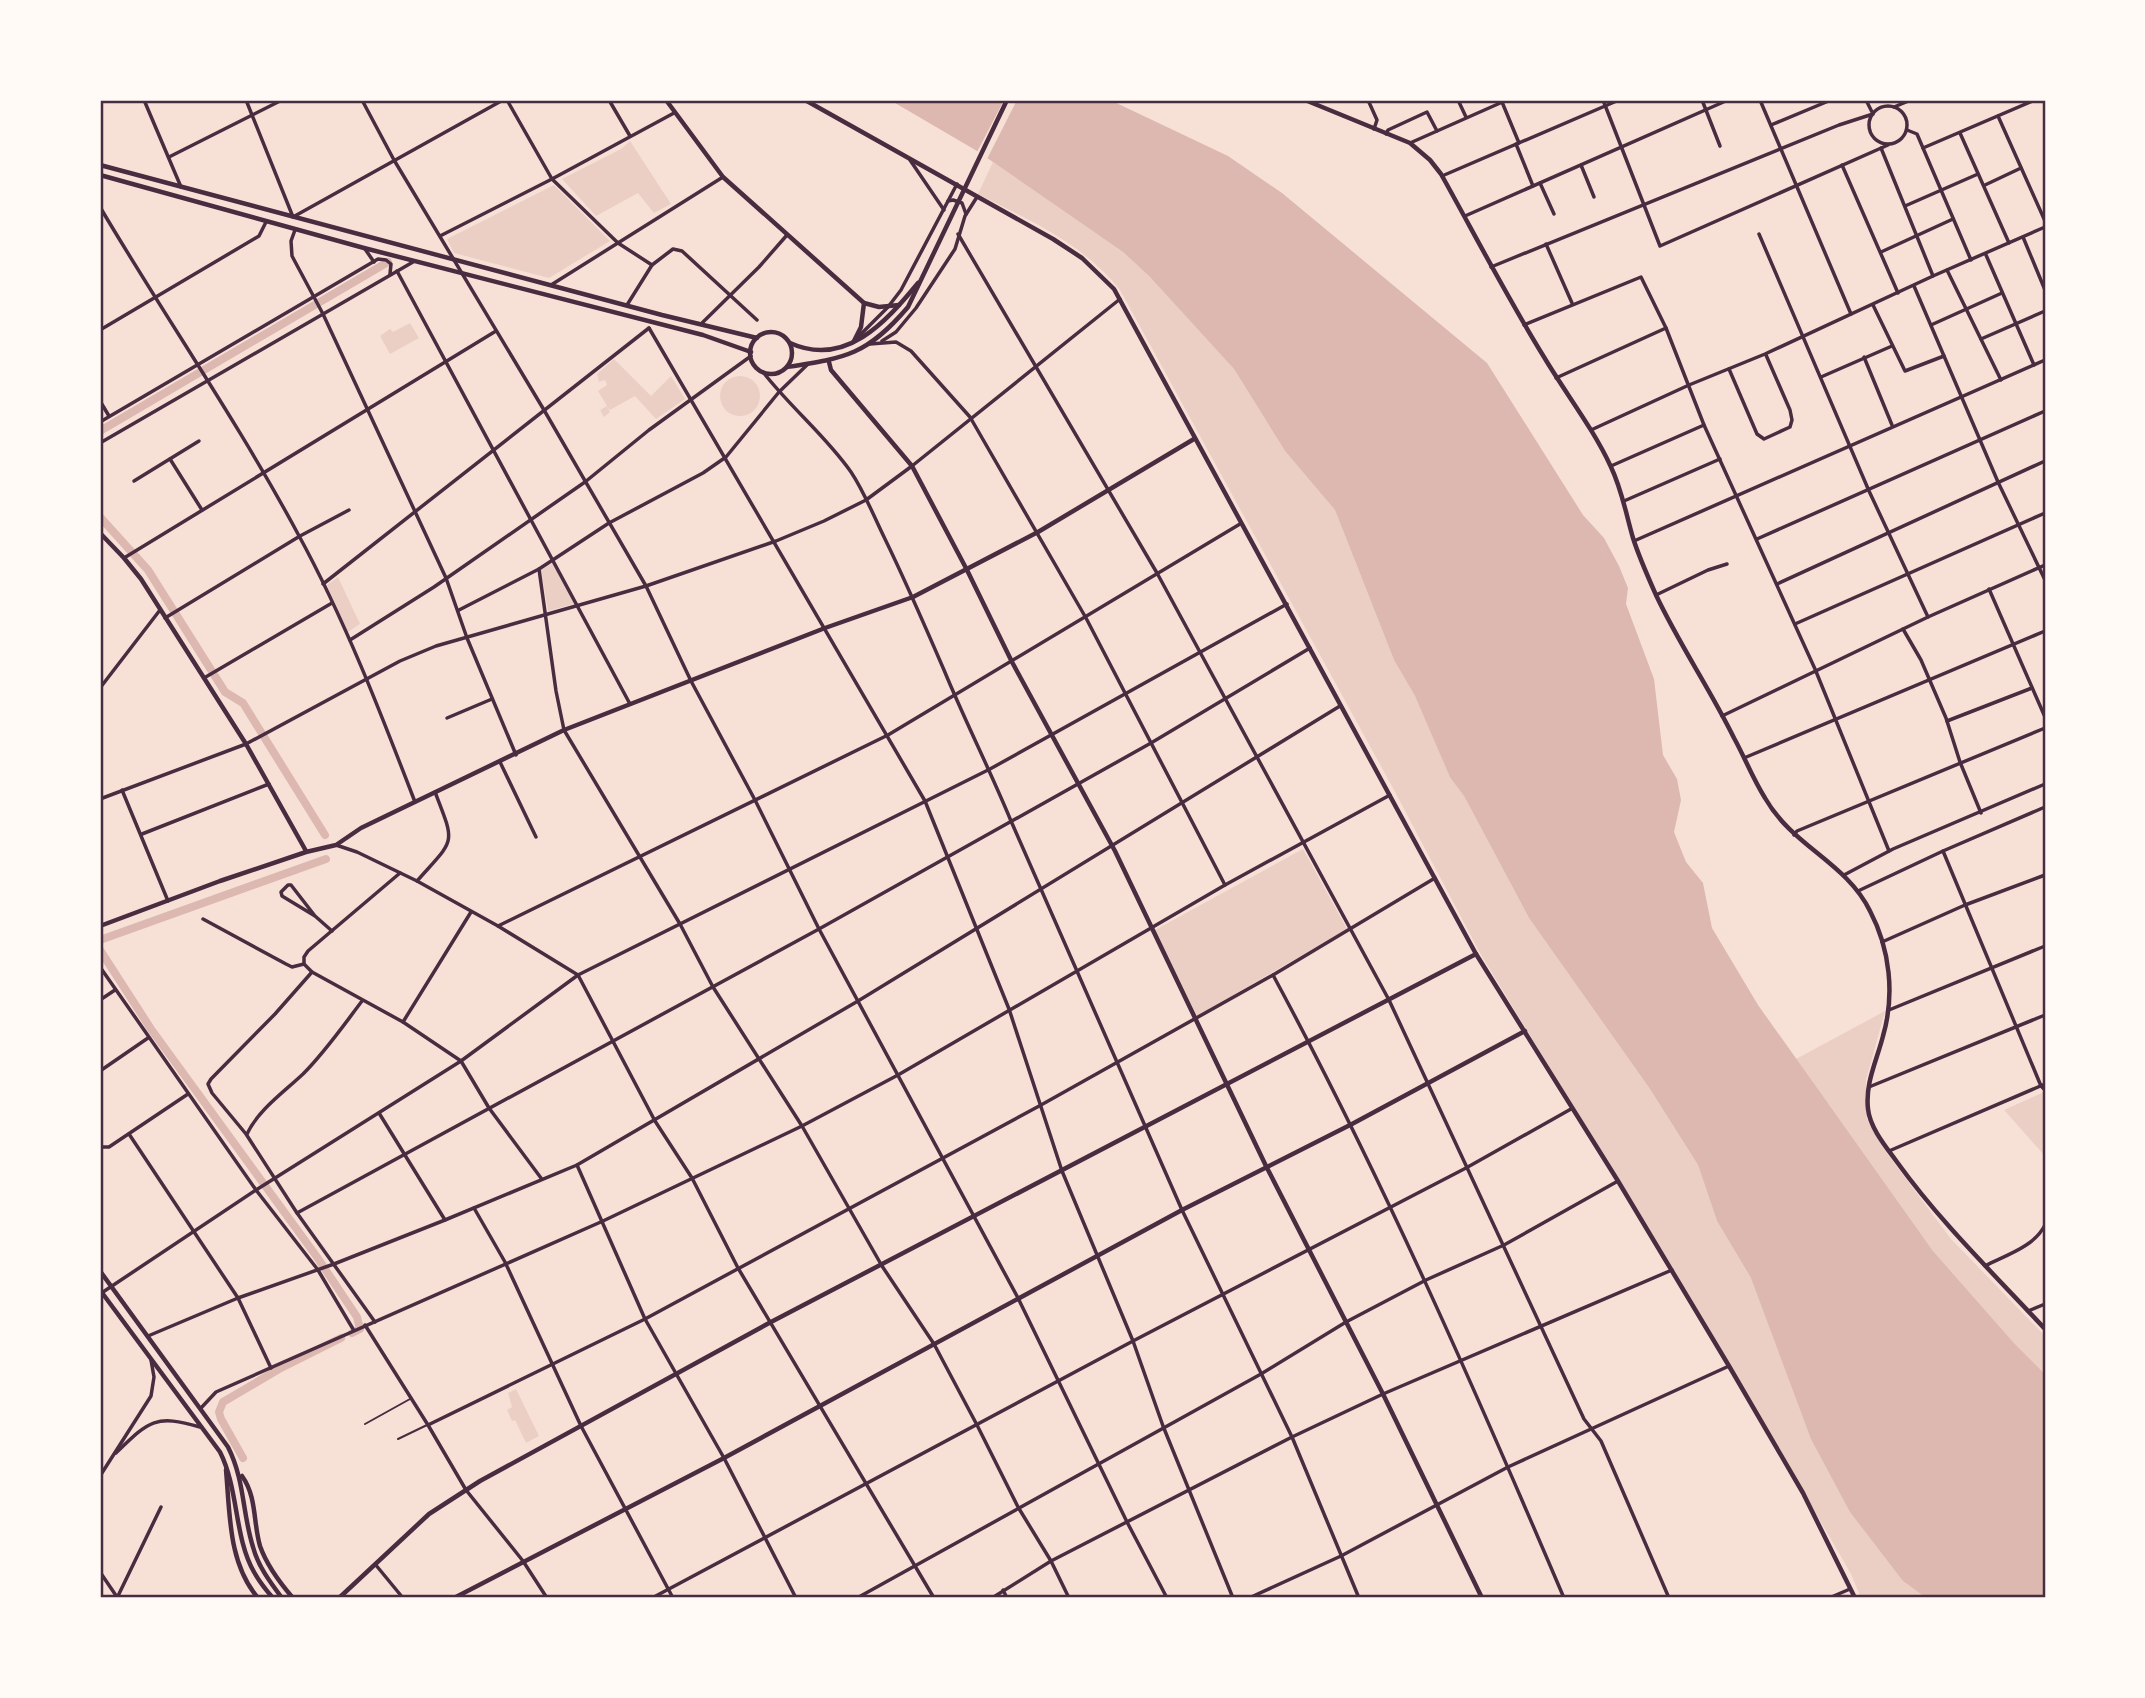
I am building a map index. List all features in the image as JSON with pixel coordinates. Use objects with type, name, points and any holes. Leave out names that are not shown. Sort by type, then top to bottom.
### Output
[{"type":"street","points":[[144,100],[181,187]]},
{"type":"street","points":[[246,100],[293,216]]},
{"type":"street","points":[[169,157],[282,100]]},
{"type":"street","points":[[362,100],[394,160],[646,586],[691,681],[755,800],[788,870],[1018,1298],[1167,1598]]},
{"type":"street","points":[[293,216],[505,100],[552,179],[618,243],[652,265]]},
{"type":"street","points":[[609,100],[630,136]]},
{"type":"street","points":[[666,100],[723,177],[864,303],[888,307],[901,304]]},
{"type":"street","points":[[805,100],[1053,239],[1082,258],[1105,279],[1119,299],[1240,524],[1311,647],[1476,954],[1618,1181],[1729,1366],[1803,1493],[1854,1598]]},
{"type":"street","points":[[870,344],[908,307],[1007,100]]},
{"type":"street","points":[[1305,100],[1410,144],[1430,160],[1442,176],[1524,325],[1611,466],[1624,501],[1634,541],[1656,595],[1766,800],[1783,825],[1844,875],[1858,891],[1876,922],[1890,987],[1889,1010],[1868,1087],[1871,1122],[1918,1191],[1984,1266],[2045,1329]]},
{"type":"street","points":[[1368,100],[1377,120],[1374,129]]},
{"type":"street","points":[[1458,100],[1467,118]]},
{"type":"street","points":[[1602,100],[1660,246],[1896,143],[1903,138],[1907,130],[1905,116],[1894,107]]},
{"type":"street","points":[[1442,176],[1619,100]]},
{"type":"street","points":[[1702,100],[1720,146]]},
{"type":"street","points":[[1463,217],[1728,100]]},
{"type":"street","points":[[1760,100],[1851,314]]},
{"type":"street","points":[[1770,125],[1831,100]]},
{"type":"street","points":[[1866,100],[1873,114]]},
{"type":"street","points":[[1492,267],[1839,124],[1873,114],[1882,107],[1894,107],[1911,100]]},
{"type":"street","points":[[1923,148],[2035,100]]},
{"type":"street","points":[[1410,144],[1504,101],[1533,186]]},
{"type":"street","points":[[1386,134],[1388,130],[1427,112],[1437,131]]},
{"type":"street","points":[[440,236],[674,113]]},
{"type":"street","points":[[1873,114],[1869,130],[1873,138],[1888,145]]},
{"type":"street","points":[[1998,116],[2045,221]]},
{"type":"street","points":[[1907,130],[1917,134],[1972,260]]},
{"type":"street","points":[[1959,133],[2009,243]]},
{"type":"street","points":[[1881,148],[1933,276]]},
{"type":"street","points":[[910,160],[944,210]]},
{"type":"street","points":[[100,165],[757,338]]},
{"type":"street","points":[[1581,165],[1594,197]]},
{"type":"street","points":[[1842,166],[1898,293]]},
{"type":"street","points":[[1984,185],[2021,168]]},
{"type":"street","points":[[1905,206],[1978,174]]},
{"type":"street","points":[[100,175],[295,230],[703,335],[751,354],[755,366],[851,472],[866,500],[990,769],[1182,1210],[1292,1437],[1359,1598]]},
{"type":"street","points":[[551,285],[723,177]]},
{"type":"street","points":[[1540,183],[1553,214]]},
{"type":"street","points":[[855,341],[901,290],[957,184]]},
{"type":"street","points":[[763,372],[776,374],[787,367],[829,362],[870,344],[884,341],[896,332],[916,308],[955,249],[965,216],[977,197]]},
{"type":"street","points":[[948,201],[958,200],[962,203],[965,216]]},
{"type":"street","points":[[100,207],[264,472],[300,536],[368,679],[415,802]]},
{"type":"street","points":[[1881,252],[1953,219]]},
{"type":"street","points":[[100,330],[260,236],[266,222]]},
{"type":"street","points":[[1591,430],[2045,227]]},
{"type":"street","points":[[295,230],[291,241],[292,256],[323,314],[446,578],[467,638],[516,755]]},
{"type":"street","points":[[958,234],[1157,573],[1389,1000],[1584,1419],[1601,1441],[1669,1598]]},
{"type":"street","points":[[1759,234],[1869,491],[1928,617]]},
{"type":"street","points":[[701,324],[787,235]]},
{"type":"street","points":[[2023,237],[2045,290]]},
{"type":"street","points":[[1546,244],[1572,304]]},
{"type":"street","points":[[364,248],[374,262]]},
{"type":"street","points":[[627,305],[652,265],[669,250],[678,249],[757,320]]},
{"type":"street","points":[[1986,255],[2034,365]]},
{"type":"street","points":[[100,422],[199,367],[378,259],[391,264],[391,273],[386,278]]},
{"type":"street","points":[[100,443],[205,378],[415,261]]},
{"type":"street","points":[[1947,270],[2001,380]]},
{"type":"street","points":[[397,271],[631,705]]},
{"type":"street","points":[[350,640],[446,578],[585,482],[751,354],[757,338],[768,332],[775,332],[790,343],[807,351],[817,352],[855,341],[875,330],[925,274]]},
{"type":"street","points":[[1524,325],[1641,277],[1666,328],[1704,425],[1816,671],[1889,851]]},
{"type":"street","points":[[1914,286],[1998,482],[2045,580]]},
{"type":"street","points":[[1930,325],[2002,293]]},
{"type":"street","points":[[100,799],[246,744],[400,661],[436,646],[646,586],[776,541],[824,521],[866,500],[912,466],[1119,299]]},
{"type":"street","points":[[855,341],[861,327],[864,303]]},
{"type":"street","points":[[1873,305],[1906,372],[1944,356]]},
{"type":"street","points":[[1981,339],[2045,311]]},
{"type":"street","points":[[323,584],[656,323]]},
{"type":"street","points":[[649,328],[776,541],[925,801],[1009,1009],[1062,1171],[1133,1341],[1163,1426],[1233,1598]]},
{"type":"street","points":[[1556,378],[1666,328]]},
{"type":"street","points":[[124,558],[496,331]]},
{"type":"street","points":[[870,344],[895,342],[911,351],[970,417],[1086,618],[1225,885]]},
{"type":"street","points":[[787,367],[792,356],[790,343]]},
{"type":"street","points":[[1821,377],[1892,346]]},
{"type":"street","points":[[1729,369],[1757,435],[1763,439],[1790,427],[1792,420],[1765,354]]},
{"type":"street","points":[[1864,357],[1892,425]]},
{"type":"street","points":[[1634,541],[1892,425],[2045,360]]},
{"type":"street","points":[[829,362],[831,370],[912,466],[1012,662],[1112,844],[1266,1166],[1383,1394],[1482,1598]]},
{"type":"street","points":[[459,610],[539,569],[609,523],[704,473],[726,457],[779,392],[808,364]]},
{"type":"street","points":[[100,401],[109,416]]},
{"type":"street","points":[[1757,539],[2045,411]]},
{"type":"street","points":[[1611,466],[1704,425]]},
{"type":"street","points":[[100,926],[306,852],[336,845],[361,828],[564,730],[825,628],[913,597],[1038,531],[1194,439]]},
{"type":"street","points":[[134,481],[199,442]]},
{"type":"street","points":[[170,459],[202,510]]},
{"type":"street","points":[[1624,501],[1720,460]]},
{"type":"street","points":[[1777,584],[2045,461]]},
{"type":"street","points":[[167,617],[300,536],[349,510]]},
{"type":"street","points":[[1795,624],[2045,513]]},
{"type":"street","points":[[498,926],[888,735],[1240,524]]},
{"type":"street","points":[[100,533],[124,558],[206,677],[306,852]]},
{"type":"street","points":[[1656,595],[1707,570],[1727,564]]},
{"type":"street","points":[[1722,716],[1928,617],[2045,565]]},
{"type":"street","points":[[539,569],[564,730],[680,924],[713,987],[761,1058],[882,1266],[934,1344],[1018,1507],[1051,1561],[1069,1598]]},
{"type":"street","points":[[1989,589],[2045,717]]},
{"type":"street","points":[[206,677],[332,603]]},
{"type":"street","points":[[273,1598],[253,1572],[246,1553],[234,1491],[225,1462],[149,1355],[100,1292],[258,1188],[461,1061],[578,975],[990,769],[1287,604]]},
{"type":"street","points":[[100,688],[160,610]]},
{"type":"street","points":[[1903,629],[1930,680],[1981,813]]},
{"type":"street","points":[[1744,758],[2045,631]]},
{"type":"street","points":[[297,1213],[819,929],[1151,743],[1311,647]]},
{"type":"street","points":[[1947,721],[2032,688]]},
{"type":"street","points":[[447,718],[492,699]]},
{"type":"street","points":[[148,1336],[239,1298],[445,1220],[577,1165],[858,1001],[1342,705]]},
{"type":"street","points":[[1794,835],[1797,831],[2045,728]]},
{"type":"street","points":[[500,762],[536,837]]},
{"type":"street","points":[[142,834],[269,784]]},
{"type":"street","points":[[1844,875],[1889,851],[2045,784]]},
{"type":"street","points":[[122,790],[168,901]]},
{"type":"street","points":[[417,881],[446,849],[451,839],[450,829],[435,792]]},
{"type":"street","points":[[201,1408],[216,1392],[505,1262],[603,1221],[802,1126],[898,1075],[1225,885],[1391,794]]},
{"type":"street","points":[[1858,891],[2045,807]]},
{"type":"street","points":[[336,845],[358,852],[417,881],[578,975],[655,1121],[692,1178],[738,1268],[822,1405],[934,1598]]},
{"type":"street","points":[[1943,851],[2045,1090]]},
{"type":"street","points":[[400,873],[308,951],[304,964],[312,972],[403,1022],[461,1061],[488,1108],[541,1178]]},
{"type":"street","points":[[1882,942],[1965,905],[2045,874]]},
{"type":"street","points":[[428,1425],[645,1320],[1041,1105],[1273,975],[1435,878]]},
{"type":"street","points":[[315,916],[291,885],[281,892],[282,896],[315,916],[332,931]]},
{"type":"street","points":[[403,1022],[471,912]]},
{"type":"street","points":[[203,919],[292,967],[304,964]]},
{"type":"street","points":[[1889,1010],[2045,946]]},
{"type":"street","points":[[339,1598],[429,1514],[466,1490],[771,1322],[1476,954]]},
{"type":"street","points":[[100,967],[188,1094],[320,1269],[355,1329]]},
{"type":"street","points":[[312,972],[208,1084],[212,1093],[246,1134],[273,1179],[332,1265],[375,1322]]},
{"type":"street","points":[[1273,975],[1352,1124],[1389,1207],[1426,1280],[1564,1598]]},
{"type":"street","points":[[100,1000],[115,990]]},
{"type":"street","points":[[246,1134],[255,1120],[305,1072],[362,1001]]},
{"type":"street","points":[[1868,1087],[2045,1015]]},
{"type":"street","points":[[454,1598],[724,1458],[1182,1210],[1352,1124],[1525,1031]]},
{"type":"street","points":[[100,1071],[149,1038]]},
{"type":"street","points":[[1889,1151],[2043,1085]]},
{"type":"street","points":[[100,1147],[109,1147],[188,1094]]},
{"type":"street","points":[[652,1598],[1133,1341],[1466,1168],[1571,1109]]},
{"type":"street","points":[[379,1113],[445,1220]]},
{"type":"street","points":[[129,1134],[239,1298],[271,1369]]},
{"type":"street","points":[[577,1165],[645,1320],[724,1458],[796,1598]]},
{"type":"street","points":[[857,1598],[1261,1374],[1346,1322],[1426,1280],[1504,1245],[1618,1181]]},
{"type":"street","points":[[474,1208],[505,1262],[582,1426],[673,1598]]},
{"type":"street","points":[[1984,1266],[2032,1242],[2045,1225]]},
{"type":"street","points":[[992,1598],[1051,1561],[1292,1437],[1383,1394],[1672,1270]]},
{"type":"street","points":[[100,1271],[228,1447],[250,1490],[265,1559],[293,1598]]},
{"type":"street","points":[[2028,1311],[2045,1304]]},
{"type":"street","points":[[364,1326],[466,1490],[523,1561],[547,1598]]},
{"type":"street","points":[[100,1476],[151,1396],[154,1377],[149,1355]]},
{"type":"street","points":[[1249,1598],[1341,1556],[1508,1467],[1729,1366]]},
{"type":"street","points":[[110,1459],[146,1426],[158,1420],[172,1419],[201,1427]]},
{"type":"street","points":[[225,1462],[231,1530],[237,1558],[249,1587],[258,1598]]},
{"type":"street","points":[[240,1474],[249,1536],[260,1566],[282,1598]]},
{"type":"street","points":[[100,1573],[118,1598],[161,1507]]},
{"type":"street","points":[[375,1564],[403,1598]]},
{"type":"street","points":[[1829,1598],[1850,1589]]},
{"type":"street","points":[[1003,1590],[1007,1598]]},
{"type":"lane","points":[[365,1424],[411,1398]]},
{"type":"lane","points":[[398,1439],[428,1425]]},
{"type":"shaded area","points":[[890,100],[1110,100],[1228,156],[1282,193],[1487,363],[1583,515],[1604,538],[1628,588],[1626,604],[1654,679],[1663,755],[1677,779],[1681,800],[1674,832],[1686,862],[1703,883],[1712,928],[1758,1005],[1933,1251],[2045,1374],[2045,1598],[1926,1598],[1903,1581],[1850,1512],[1811,1439],[1751,1278],[1717,1221],[1698,1165],[1650,1089],[1529,918],[1464,796],[1450,777],[1415,696],[1394,660],[1335,510],[1285,451],[1234,369],[1149,276],[1123,252],[977,151]]},
{"type":"shaded area","points":[[630,141],[671,204],[654,213],[638,193],[596,216],[562,179],[621,149]]},
{"type":"shaded area","points":[[993,162],[1123,252],[1149,276],[1234,369],[1285,451],[1335,510],[1394,660],[1415,696],[1451,777],[1464,796],[1529,918],[1650,1089],[1698,1165],[1717,1221],[1751,1278],[1903,1581],[1926,1598],[1861,1598],[1851,1574],[1730,1365],[1480,953],[1394,790],[1120,290],[1105,273],[1073,246],[978,194]]},
{"type":"shaded area","points":[[554,185],[610,241],[549,278],[454,253],[447,239]]},
{"type":"shaded area","points":[[410,323],[419,338],[390,354],[380,336],[390,329],[393,332]]},
{"type":"shaded area","points":[[614,359],[651,396],[671,376],[685,399],[656,419],[635,396],[610,410],[607,407],[610,412],[604,417],[600,410],[607,406],[598,391],[607,385],[605,380],[599,382],[597,374]]},
{"type":"shaded area","points":[[740,376],[748,377],[754,382],[759,388],[759,404],[754,410],[748,415],[740,416],[732,415],[726,410],[721,404],[720,396],[721,388],[726,382],[732,377]]},
{"type":"shaded area","points":[[553,563],[574,604],[548,611],[541,570]]},
{"type":"shaded area","points":[[338,577],[360,624],[348,632],[327,585]]},
{"type":"shaded area","points":[[1303,849],[1347,929],[1197,1016],[1155,930]]},
{"type":"shaded area","points":[[1885,1011],[1866,1080],[1867,1119],[1886,1152],[1951,1239],[2045,1336],[2045,1374],[1933,1251],[1796,1059]]},
{"type":"shaded area","points":[[2045,1093],[2045,1156],[2004,1110]]},
{"type":"shaded area","points":[[516,1389],[539,1436],[526,1443],[507,1410],[512,1407],[508,1393]]},
{"type":"pier","points":[[1004,100],[1017,100],[986,161],[976,154]]},
{"type":"waterway","points":[[100,431],[388,262]]},
{"type":"waterway","points":[[100,517],[148,570],[225,692],[243,703],[325,835]]},
{"type":"waterway","points":[[100,940],[326,859]]},
{"type":"waterway","points":[[100,950],[151,1029],[317,1257],[357,1317],[360,1329],[352,1333]]},
{"type":"waterway","points":[[243,1458],[221,1419],[219,1412],[223,1402],[279,1369],[341,1338]]}]
